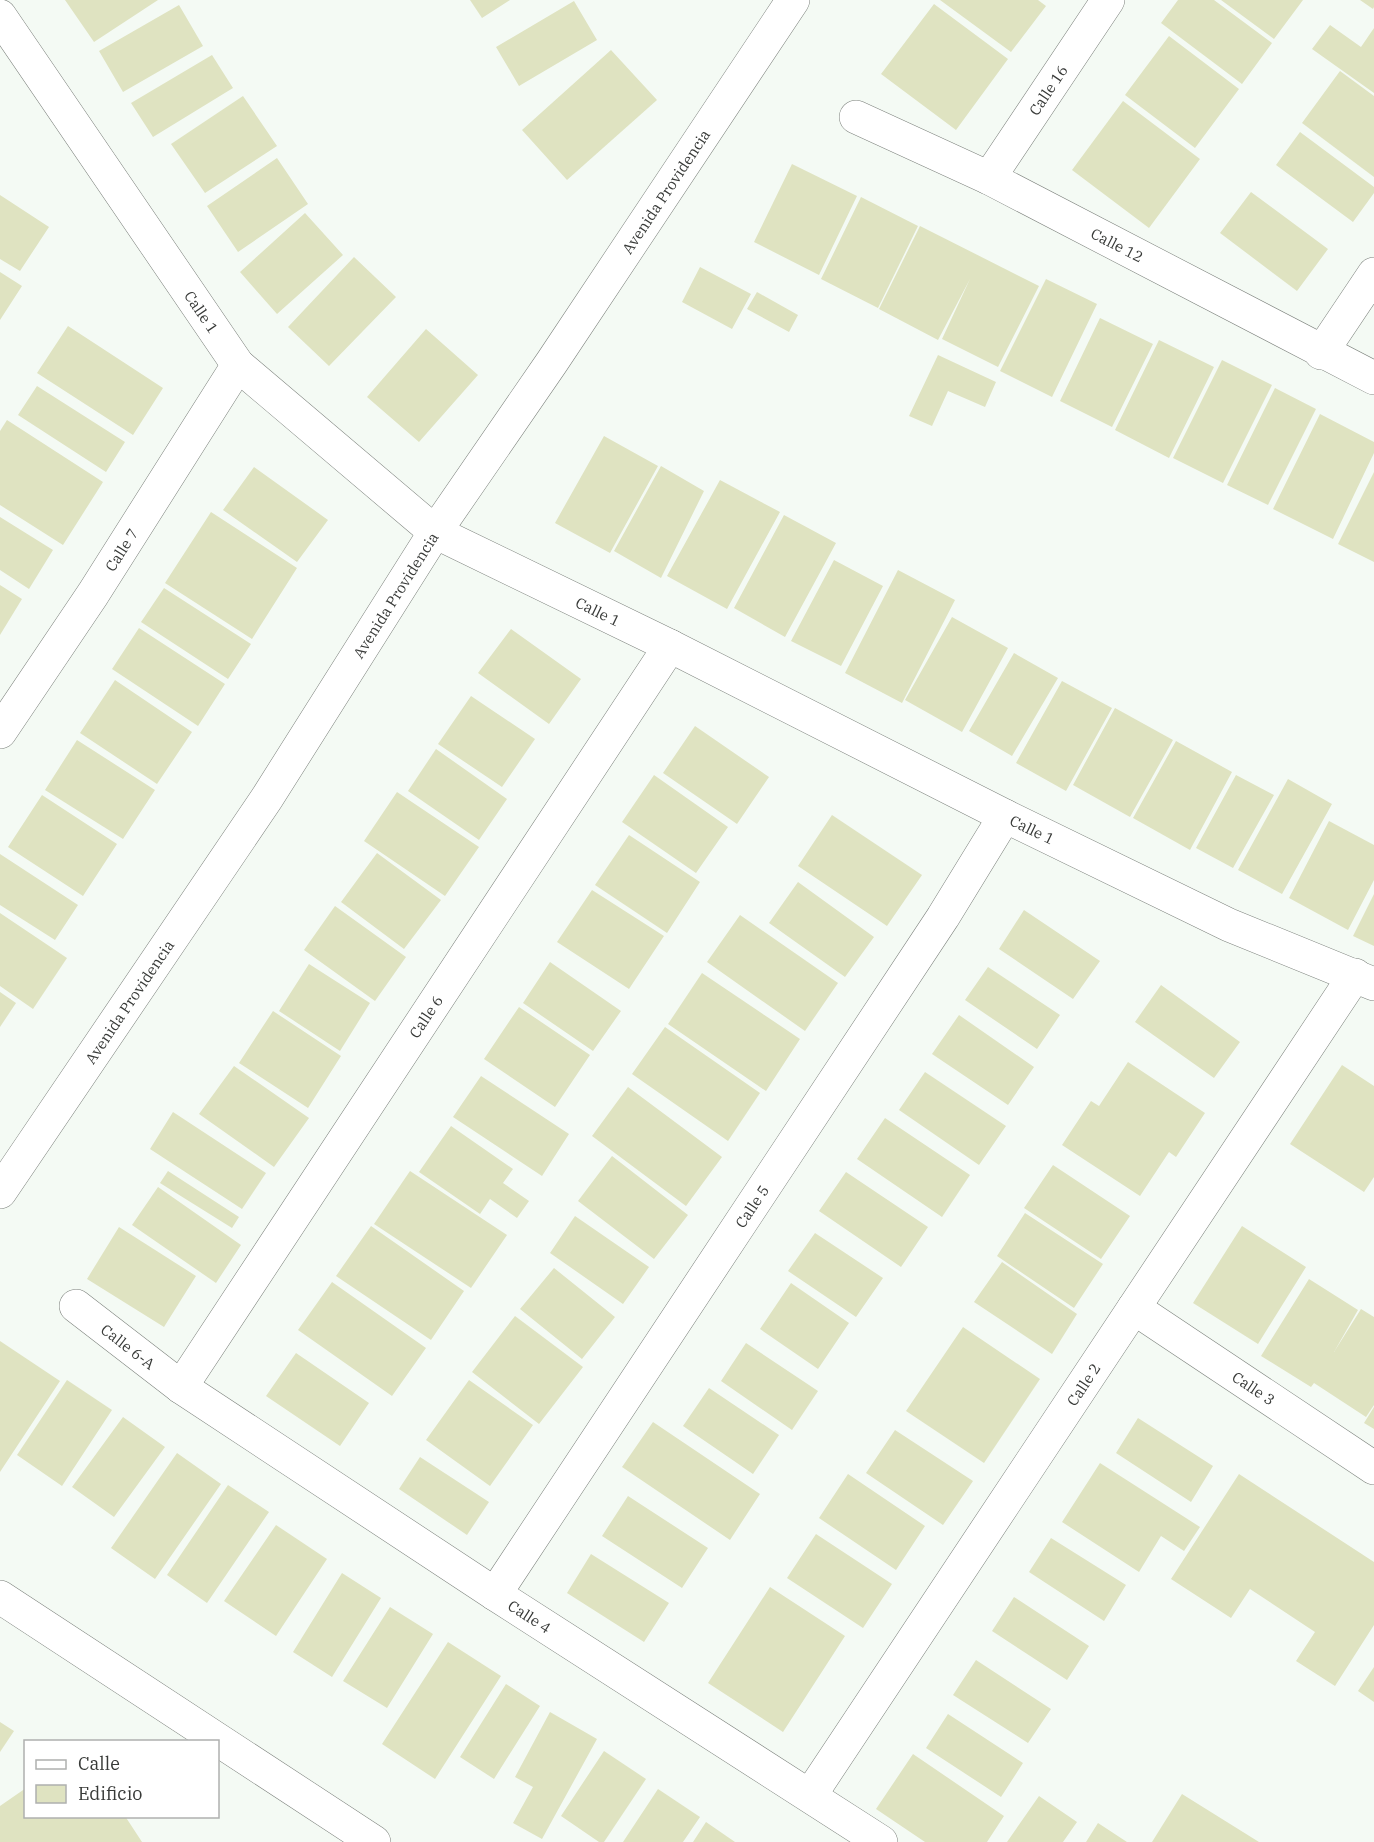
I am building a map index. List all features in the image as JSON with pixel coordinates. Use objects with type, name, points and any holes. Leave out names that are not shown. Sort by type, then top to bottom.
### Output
[{"type":"street","name":"Avenida Providencia","points":[[0,1192],[267,798],[435,532],[552,362],[792,0]]},
{"type":"street","name":"Calle 16","points":[[989,178],[1108,0]]},
{"type":"street","name":"Calle 1","points":[[0,18],[238,365],[435,532],[670,646],[1005,816],[1229,925],[1365,979]]},
{"type":"street","name":"Calle 12","points":[[856,117],[989,178],[1321,353],[1374,378]]},
{"type":"street","points":[[1321,353],[1374,274]]},
{"type":"street","name":"Calle 7","points":[[0,732],[93,594],[238,365]]},
{"type":"street","name":"Calle 6","points":[[181,1387],[670,646]]},
{"type":"street","name":"Calle 5","points":[[495,1594],[943,917],[1005,816]]},
{"type":"street","name":"Calle 2","points":[[811,1794],[1134,1308],[1365,979]]},
{"type":"street","name":"Calle 6-A","points":[[76,1306],[181,1387]]},
{"type":"street","name":"Calle 3","points":[[1134,1308],[1374,1468]]},
{"type":"street","name":"Calle 4","points":[[181,1387],[495,1594],[811,1794],[881,1842]]},
{"type":"street","points":[[0,1597],[218,1740]]},
{"type":"street","points":[[219,1740],[374,1842]]},
{"type":"building","points":[[65,0],[158,0],[94,42]]},
{"type":"building","points":[[470,0],[510,0],[482,18]]},
{"type":"building","points":[[940,0],[1038,0],[1046,6],[1011,52]]},
{"type":"building","points":[[1178,0],[1214,0],[1272,43],[1242,84],[1161,23]]},
{"type":"building","points":[[1221,0],[1303,0],[1274,39]]},
{"type":"building","points":[[1360,0],[1374,0],[1373,9]]},
{"type":"building","points":[[574,1],[597,40],[519,86],[496,47]]},
{"type":"building","points":[[934,4],[1008,59],[956,130],[881,74]]},
{"type":"building","points":[[179,5],[203,46],[123,92],[99,51]]},
{"type":"building","points":[[1330,25],[1361,47],[1374,28],[1374,93],[1312,49]]},
{"type":"building","points":[[1169,36],[1239,89],[1195,148],[1125,95]]},
{"type":"building","points":[[611,50],[657,100],[567,180],[522,130]]},
{"type":"building","points":[[212,55],[233,88],[153,137],[131,103]]},
{"type":"building","points":[[1340,71],[1374,96],[1374,177],[1302,123]]},
{"type":"building","points":[[243,96],[277,146],[205,193],[171,144]]},
{"type":"building","points":[[1123,101],[1200,159],[1149,228],[1072,170]]},
{"type":"building","points":[[1300,132],[1374,187],[1374,193],[1353,222],[1276,165]]},
{"type":"building","points":[[277,158],[308,204],[238,252],[207,206]]},
{"type":"building","points":[[792,164],[857,196],[819,275],[754,242]]},
{"type":"building","points":[[1251,192],[1328,249],[1297,291],[1220,233]]},
{"type":"building","points":[[0,195],[49,227],[20,271],[0,259]]},
{"type":"building","points":[[861,197],[918,226],[878,308],[821,279]]},
{"type":"building","points":[[305,213],[343,255],[277,314],[240,272]]},
{"type":"building","points":[[920,226],[1039,286],[998,367],[942,339],[970,279],[938,340],[879,309]]},
{"type":"building","points":[[354,257],[396,297],[329,366],[288,327]]},
{"type":"building","points":[[700,267],[751,294],[732,329],[682,302]]},
{"type":"building","points":[[0,272],[22,286],[0,320]]},
{"type":"building","points":[[1046,279],[1097,304],[1052,397],[1000,371]]},
{"type":"building","points":[[757,292],[798,315],[789,332],[747,309]]},
{"type":"building","points":[[1100,318],[1153,344],[1112,427],[1060,401]]},
{"type":"building","points":[[68,326],[163,388],[133,435],[37,373]]},
{"type":"building","points":[[426,329],[478,375],[419,442],[367,397]]},
{"type":"building","points":[[1159,340],[1214,367],[1169,458],[1115,430]]},
{"type":"building","points":[[938,355],[996,382],[985,407],[948,391],[932,426],[909,416]]},
{"type":"building","points":[[1222,360],[1272,385],[1223,483],[1173,458]]},
{"type":"building","points":[[37,386],[125,442],[106,472],[18,415]]},
{"type":"building","points":[[1275,388],[1316,409],[1268,505],[1227,485]]},
{"type":"building","points":[[1320,414],[1374,442],[1374,453],[1333,539],[1273,509]]},
{"type":"building","points":[[7,420],[103,482],[63,545],[0,505],[0,431]]},
{"type":"building","points":[[604,436],[658,466],[610,553],[555,523]]},
{"type":"building","points":[[661,466],[704,491],[661,578],[614,551]]},
{"type":"building","points":[[254,467],[328,520],[297,562],[223,510]]},
{"type":"building","points":[[1374,472],[1374,562],[1338,544]]},
{"type":"building","points":[[720,480],[780,512],[727,609],[667,576]]},
{"type":"building","points":[[211,512],[297,568],[252,639],[165,583]]},
{"type":"building","points":[[784,515],[836,543],[785,637],[734,608]]},
{"type":"building","points":[[0,517],[53,550],[29,589],[0,570]]},
{"type":"building","points":[[834,560],[883,586],[841,666],[791,641]]},
{"type":"building","points":[[898,570],[955,600],[902,703],[845,673]]},
{"type":"building","points":[[0,585],[22,599],[0,635]]},
{"type":"building","points":[[164,588],[251,644],[228,679],[141,622]]},
{"type":"building","points":[[952,617],[1008,648],[962,732],[905,700]]},
{"type":"building","points":[[139,628],[225,684],[198,726],[112,669]]},
{"type":"building","points":[[511,629],[581,679],[549,724],[478,673]]},
{"type":"building","points":[[1014,653],[1058,678],[1012,756],[969,731]]},
{"type":"building","points":[[115,680],[192,732],[157,784],[80,733]]},
{"type":"building","points":[[1062,681],[1112,708],[1066,791],[1016,763]]},
{"type":"building","points":[[471,696],[535,739],[502,787],[438,744]]},
{"type":"building","points":[[1115,708],[1173,740],[1130,817],[1073,785]]},
{"type":"building","points":[[695,726],[769,777],[737,824],[663,773]]},
{"type":"building","points":[[77,740],[155,790],[123,839],[45,790]]},
{"type":"building","points":[[1176,741],[1232,772],[1190,850],[1133,818]]},
{"type":"building","points":[[436,749],[507,799],[479,840],[408,791]]},
{"type":"building","points":[[654,775],[728,827],[696,873],[622,822]]},
{"type":"building","points":[[1236,775],[1274,795],[1233,868],[1196,848]]},
{"type":"building","points":[[1288,779],[1332,804],[1282,894],[1238,870]]},
{"type":"building","points":[[397,792],[479,847],[445,896],[364,841]]},
{"type":"building","points":[[42,795],[117,844],[83,896],[8,847]]},
{"type":"building","points":[[832,815],[922,875],[887,926],[798,866]]},
{"type":"building","points":[[1329,821],[1374,845],[1374,880],[1348,930],[1289,898]]},
{"type":"building","points":[[629,835],[700,882],[667,933],[595,885]]},
{"type":"building","points":[[377,853],[441,900],[404,949],[341,902]]},
{"type":"building","points":[[0,854],[78,905],[55,940],[0,905]]},
{"type":"building","points":[[798,882],[874,937],[845,977],[769,923]]},
{"type":"building","points":[[592,890],[664,936],[629,989],[557,942]]},
{"type":"building","points":[[1374,894],[1374,946],[1353,936]]},
{"type":"building","points":[[335,906],[406,957],[375,1001],[304,950]]},
{"type":"building","points":[[1024,910],[1100,961],[1073,999],[999,949]]},
{"type":"building","points":[[0,913],[67,958],[33,1009],[0,986]]},
{"type":"building","points":[[740,915],[838,983],[805,1031],[707,962]]},
{"type":"building","points":[[550,962],[621,1011],[593,1051],[523,1003]]},
{"type":"building","points":[[309,964],[370,1003],[340,1051],[279,1011]]},
{"type":"building","points":[[988,967],[1060,1015],[1037,1049],[965,1000]]},
{"type":"building","points":[[702,973],[800,1039],[766,1091],[668,1024]]},
{"type":"building","points":[[1161,985],[1240,1042],[1214,1078],[1135,1022]]},
{"type":"building","points":[[0,992],[16,1003],[0,1027]]},
{"type":"building","points":[[519,1007],[590,1055],[555,1107],[484,1059]]},
{"type":"building","points":[[273,1011],[341,1056],[308,1108],[239,1063]]},
{"type":"building","points":[[959,1015],[1034,1067],[1008,1105],[932,1054]]},
{"type":"building","points":[[665,1027],[760,1093],[728,1141],[632,1074]]},
{"type":"building","points":[[1128,1062],[1205,1113],[1176,1157],[1169,1152],[1140,1196],[1062,1145],[1091,1101],[1099,1106]]},
{"type":"building","points":[[1342,1065],[1374,1086],[1374,1177],[1364,1192],[1290,1144]]},
{"type":"building","points":[[234,1066],[309,1118],[274,1167],[199,1114]]},
{"type":"building","points":[[925,1072],[1006,1126],[979,1165],[899,1110]]},
{"type":"building","points":[[481,1076],[569,1134],[542,1176],[453,1117]]},
{"type":"building","points":[[628,1087],[722,1157],[686,1206],[592,1136]]},
{"type":"building","points":[[173,1112],[266,1173],[242,1209],[150,1149]]},
{"type":"building","points":[[885,1118],[970,1175],[942,1217],[857,1159]]},
{"type":"building","points":[[451,1126],[513,1169],[503,1183],[529,1201],[517,1218],[490,1199],[480,1214],[419,1172]]},
{"type":"building","points":[[612,1156],[688,1215],[654,1259],[578,1201]]},
{"type":"building","points":[[1053,1165],[1130,1216],[1101,1259],[1024,1208]]},
{"type":"building","points":[[168,1171],[239,1217],[232,1228],[160,1183]]},
{"type":"building","points":[[410,1171],[507,1235],[471,1288],[374,1224]]},
{"type":"building","points":[[846,1172],[928,1227],[901,1267],[819,1211]]},
{"type":"building","points":[[158,1187],[241,1245],[216,1283],[132,1225]]},
{"type":"building","points":[[1025,1213],[1103,1264],[1074,1308],[997,1256]]},
{"type":"building","points":[[575,1216],[649,1267],[623,1304],[550,1253]]},
{"type":"building","points":[[371,1226],[464,1291],[431,1340],[336,1276]]},
{"type":"building","points":[[1242,1226],[1306,1267],[1258,1344],[1193,1303]]},
{"type":"building","points":[[119,1227],[196,1276],[164,1327],[87,1279]]},
{"type":"building","points":[[815,1233],[883,1278],[856,1317],[788,1271]]},
{"type":"building","points":[[1002,1262],[1077,1314],[1052,1354],[974,1302]]},
{"type":"building","points":[[554,1268],[615,1317],[582,1359],[520,1309]]},
{"type":"building","points":[[1309,1279],[1358,1310],[1334,1352],[1361,1309],[1374,1317],[1374,1405],[1366,1417],[1314,1383],[1311,1387],[1261,1356]]},
{"type":"building","points":[[332,1282],[426,1348],[392,1396],[298,1330]]},
{"type":"building","points":[[791,1283],[849,1323],[818,1369],[760,1329]]},
{"type":"building","points":[[515,1316],[583,1367],[539,1424],[472,1372]]},
{"type":"building","points":[[963,1327],[1040,1379],[984,1463],[906,1411]]},
{"type":"building","points":[[0,1341],[60,1381],[0,1472]]},
{"type":"building","points":[[746,1343],[818,1391],[792,1430],[721,1381]]},
{"type":"building","points":[[296,1353],[369,1403],[340,1446],[266,1396]]},
{"type":"building","points":[[67,1380],[112,1410],[62,1486],[17,1455]]},
{"type":"building","points":[[469,1380],[533,1425],[490,1486],[426,1440]]},
{"type":"building","points":[[709,1388],[779,1435],[753,1474],[683,1426]]},
{"type":"building","points":[[1374,1407],[1374,1429],[1364,1423]]},
{"type":"building","points":[[123,1417],[165,1447],[114,1517],[72,1487]]},
{"type":"building","points":[[1138,1418],[1213,1466],[1191,1502],[1116,1453]]},
{"type":"building","points":[[653,1422],[760,1494],[730,1540],[622,1467]]},
{"type":"building","points":[[895,1430],[973,1481],[943,1525],[866,1473]]},
{"type":"building","points":[[177,1453],[221,1484],[155,1579],[111,1548]]},
{"type":"building","points":[[420,1457],[489,1502],[467,1535],[399,1489]]},
{"type":"building","points":[[1100,1463],[1200,1527],[1184,1551],[1161,1536],[1139,1572],[1062,1522]]},
{"type":"building","points":[[848,1474],[925,1526],[896,1570],[819,1518]]},
{"type":"building","points":[[1239,1474],[1374,1562],[1374,1625],[1335,1686],[1296,1661],[1315,1632],[1250,1589],[1231,1618],[1171,1579]]},
{"type":"building","points":[[228,1485],[269,1512],[207,1603],[167,1575]]},
{"type":"building","points":[[628,1496],[708,1548],[682,1588],[602,1536]]},
{"type":"building","points":[[276,1525],[327,1559],[276,1636],[224,1601]]},
{"type":"building","points":[[816,1534],[892,1584],[863,1628],[787,1578]]},
{"type":"building","points":[[1051,1538],[1126,1585],[1104,1621],[1029,1572]]},
{"type":"building","points":[[591,1554],[669,1603],[644,1642],[567,1593]]},
{"type":"building","points":[[342,1573],[381,1598],[332,1677],[293,1652]]},
{"type":"building","points":[[770,1587],[845,1636],[783,1732],[708,1683]]},
{"type":"building","points":[[1014,1597],[1089,1646],[1067,1680],[992,1631]]},
{"type":"building","points":[[390,1607],[433,1634],[387,1708],[343,1681]]},
{"type":"building","points":[[448,1642],[501,1676],[435,1779],[382,1744]]},
{"type":"building","points":[[976,1660],[1051,1709],[1028,1743],[953,1695]]},
{"type":"building","points":[[1374,1667],[1374,1702],[1358,1691]]},
{"type":"building","points":[[506,1684],[540,1706],[494,1779],[460,1757]]},
{"type":"building","points":[[550,1712],[597,1739],[542,1839],[513,1823],[533,1787],[515,1777]]},
{"type":"building","points":[[948,1714],[1023,1763],[1001,1797],[926,1748]]},
{"type":"building","points":[[0,1722],[14,1731],[0,1752]]},
{"type":"building","points":[[604,1751],[646,1779],[604,1842],[599,1842],[561,1816]]},
{"type":"building","points":[[913,1754],[1004,1816],[987,1842],[925,1842],[876,1809]]},
{"type":"building","points":[[24,1789],[24,1818],[126,1818],[142,1842],[0,1842],[0,1806]]},
{"type":"building","points":[[658,1789],[700,1817],[683,1842],[623,1842]]},
{"type":"building","points":[[1182,1794],[1259,1842],[1152,1842]]},
{"type":"building","points":[[1039,1796],[1077,1822],[1063,1842],[1007,1842]]},
{"type":"building","points":[[706,1822],[735,1842],[693,1842]]},
{"type":"building","points":[[1098,1823],[1127,1842],[1086,1842]]}]
